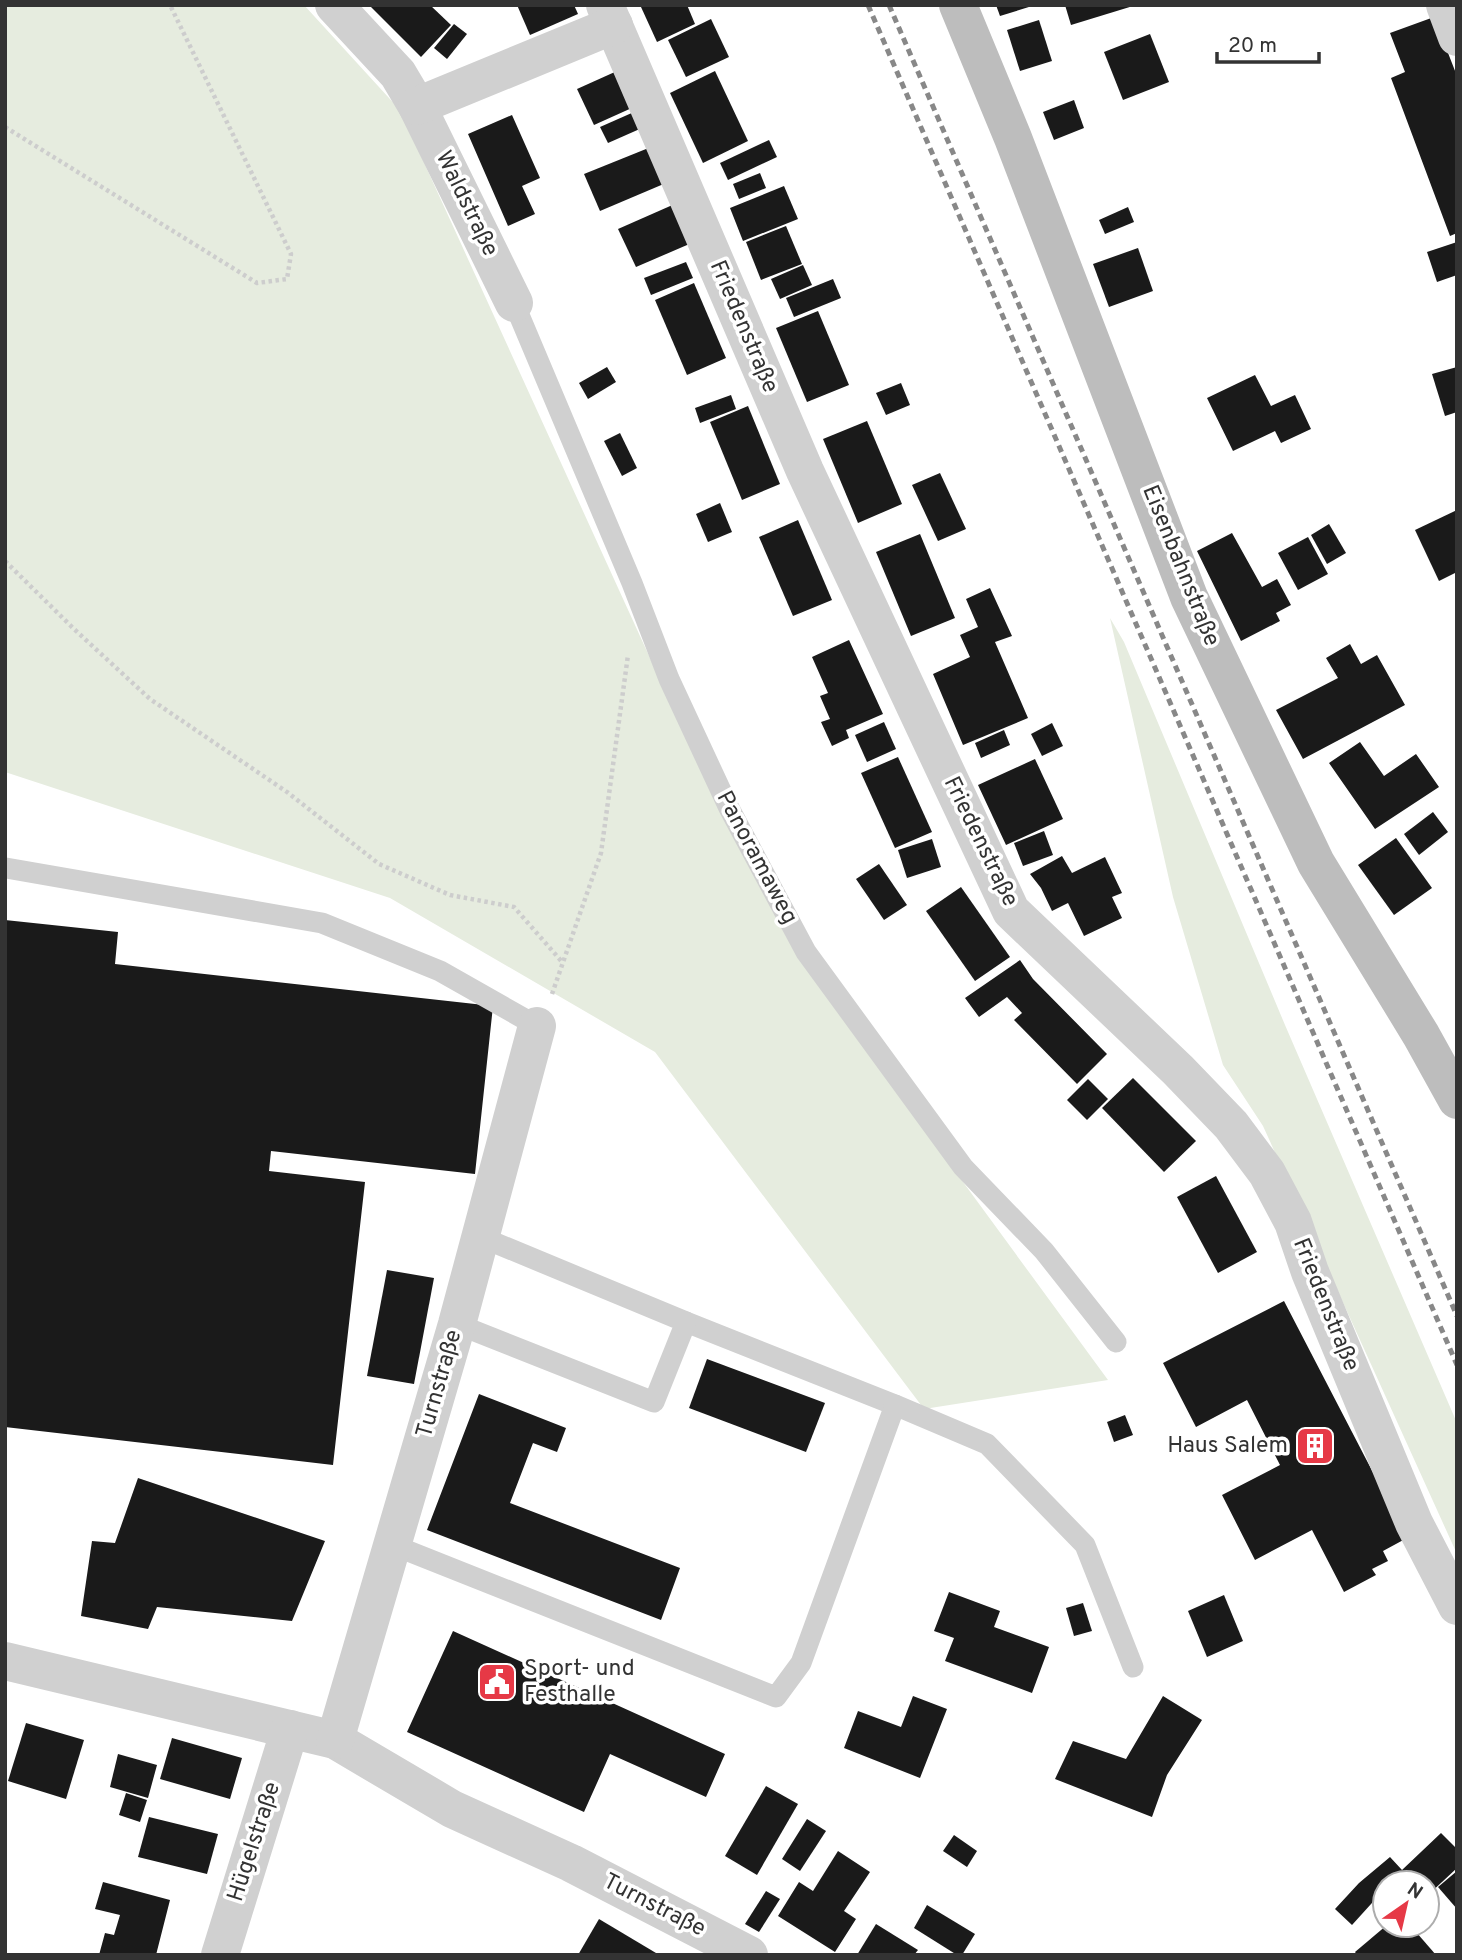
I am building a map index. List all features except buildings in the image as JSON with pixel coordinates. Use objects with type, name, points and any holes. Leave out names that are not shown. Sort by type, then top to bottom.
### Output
[{"type":"main road","name":"Eisenbahnstraße","points":[[958,5],[1013,138],[1189,597],[1316,863],[1421,1035],[1457,1100]]},
{"type":"street","name":"Waldstraße","points":[[334,5],[398,75],[417,106],[514,303]]},
{"type":"street","points":[[1445,5],[1457,37]]},
{"type":"street","points":[[417,106],[610,15]]},
{"type":"street","name":"Friedenstraße","points":[[610,15],[804,471],[1011,911],[1178,1070],[1231,1125],[1267,1173],[1293,1222],[1310,1272],[1414,1523],[1457,1606]]},
{"type":"street","name":"Turnstraße","points":[[335,1740],[457,1324],[537,1026]]},
{"type":"street","name":"Turnstraße","points":[[5,1661],[335,1740],[452,1809],[571,1863],[749,1955]]},
{"type":"street","name":"Hügelstraße","points":[[220,1955],[290,1729]]},
{"type":"lane","name":"Panoramaweg","points":[[514,303],[627,570],[669,679],[729,808],[806,952],[963,1167],[1044,1251],[1116,1342]]},
{"type":"lane","points":[[6,868],[322,923],[440,971],[537,1026]]},
{"type":"lane","points":[[481,1237],[986,1444],[1085,1545],[1133,1667]]},
{"type":"lane","points":[[457,1324],[654,1402],[686,1322]]},
{"type":"lane","points":[[393,1545],[776,1697],[801,1663],[895,1405]]},
{"type":"path","points":[[5,127],[257,283],[288,279],[291,254],[170,5]]},
{"type":"path","points":[[5,561],[150,699],[287,792],[379,864],[450,895],[514,907],[563,962]]},
{"type":"path","points":[[537,1026],[544,1018],[601,853],[629,651]]},
{"type":"shaded area","points":[[5,5],[304,5],[400,110],[671,704],[807,969],[1108,1380],[924,1409],[655,1052],[390,898],[5,772]]},
{"type":"shaded area","points":[[1110,618],[1124,642],[1285,1025],[1457,1423],[1457,1554],[1263,1126],[1223,1065],[1173,897]]},
{"type":"railway","points":[[868,5],[1457,1365]]},
{"type":"railway","points":[[889,5],[1457,1316]]},
{"type":"place","name":"Haus Salem","points":[[1315,1446]]},
{"type":"place","name":"Sport- und Festhalle","points":[[497,1682]]}]
